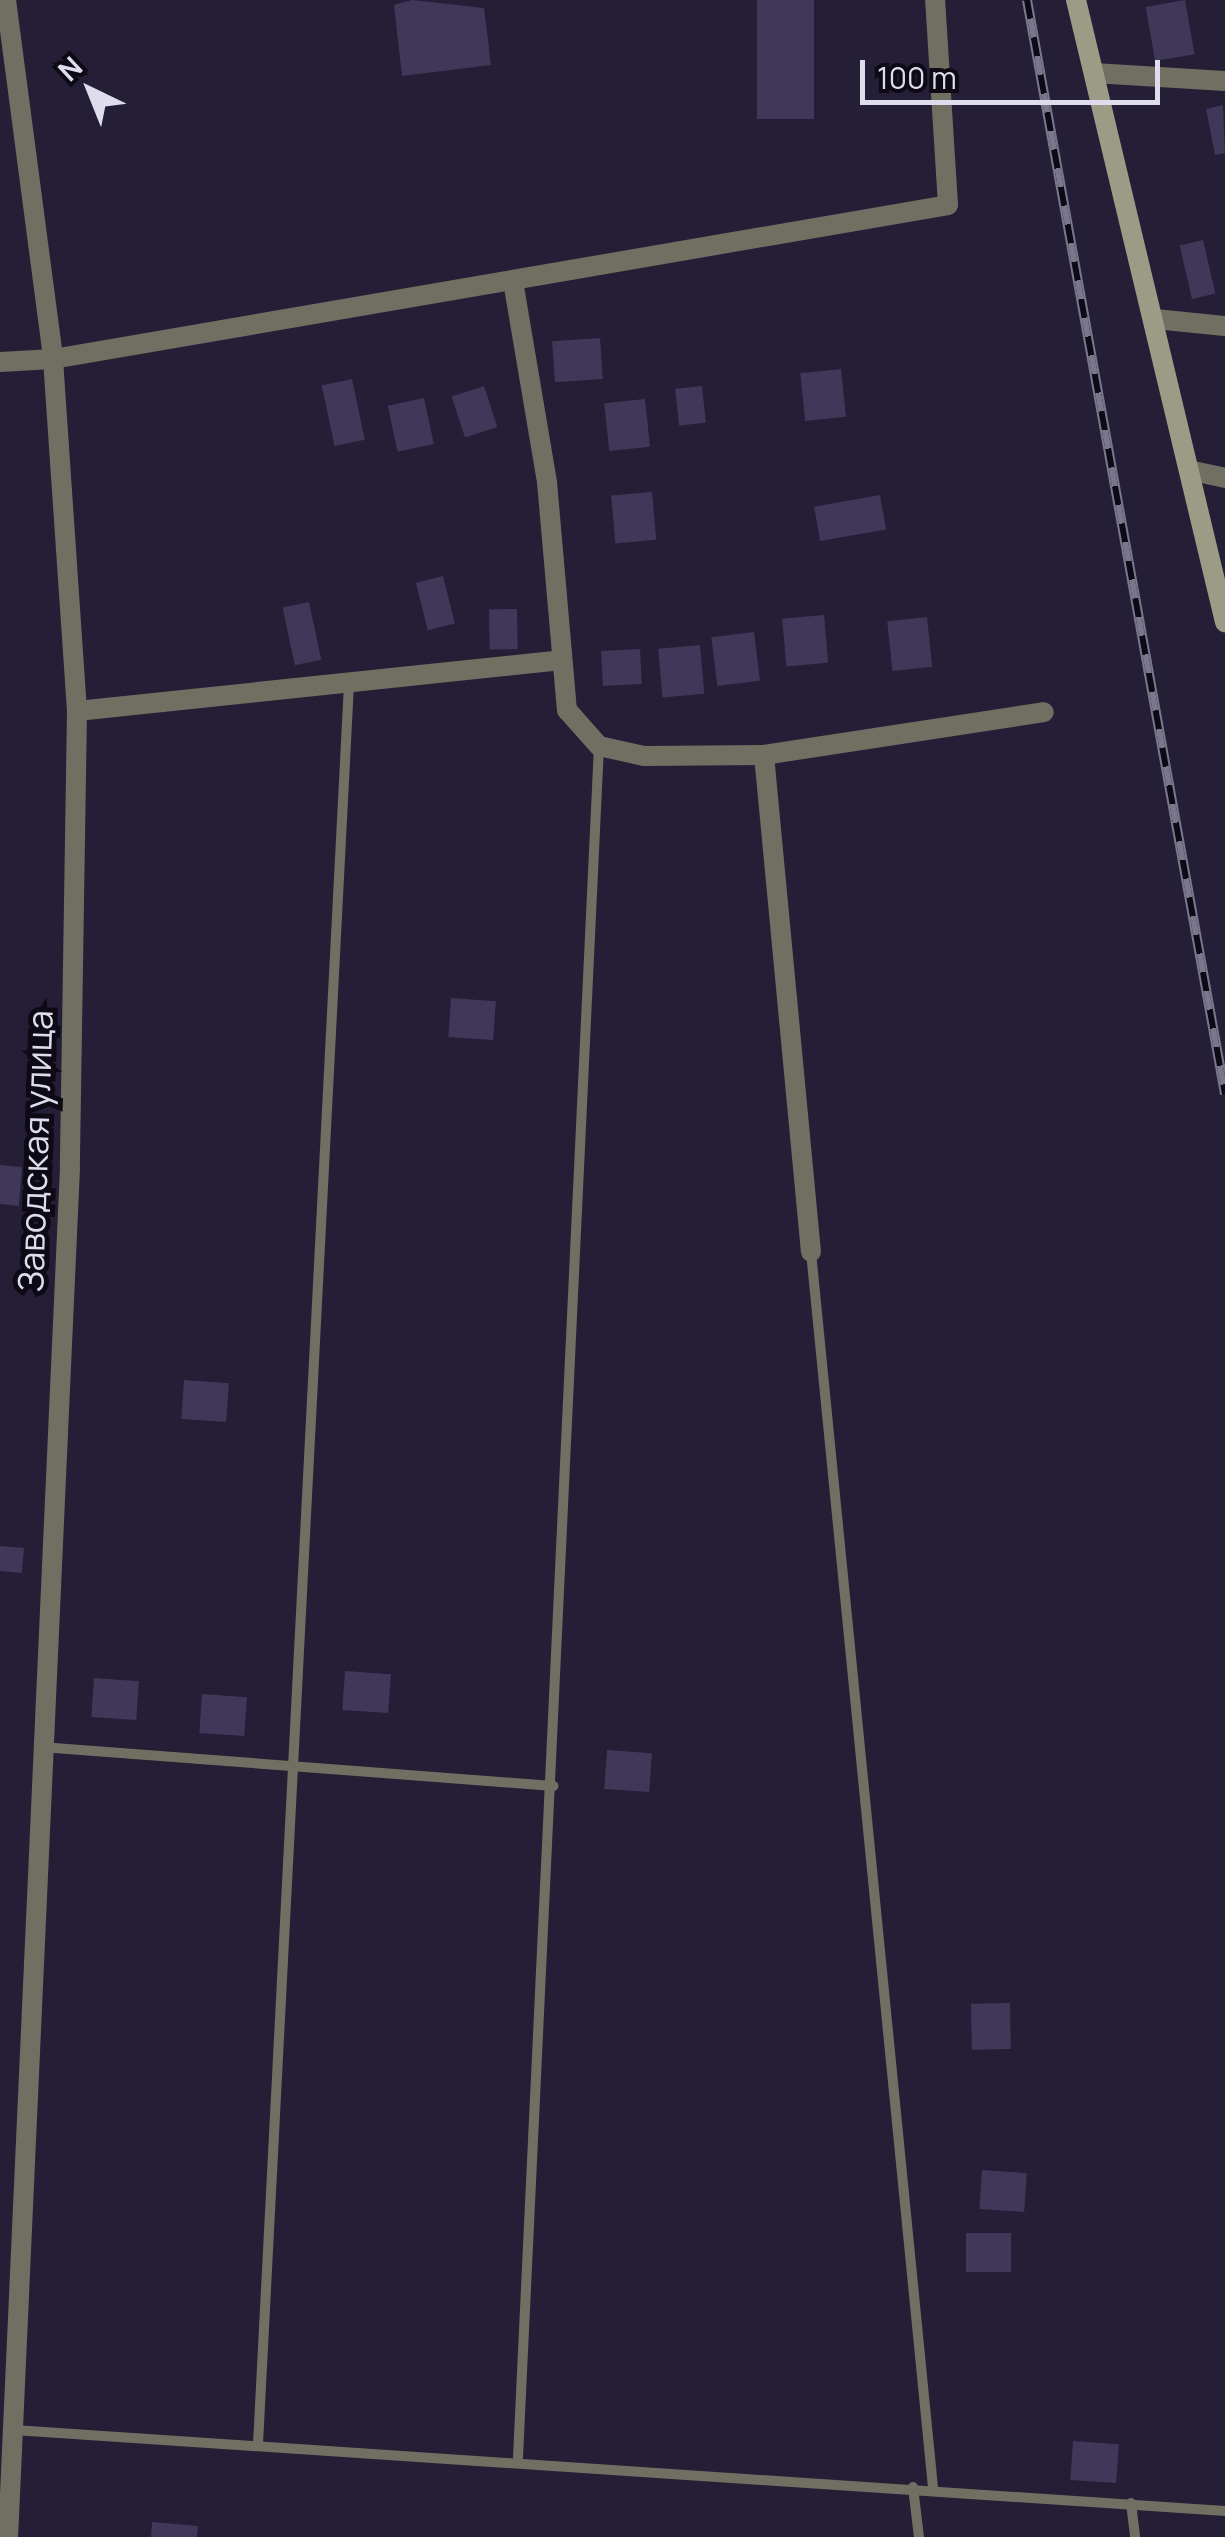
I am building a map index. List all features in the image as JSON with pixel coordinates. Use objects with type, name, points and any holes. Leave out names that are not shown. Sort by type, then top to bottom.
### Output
[{"type":"street","name":"Заводская улица","points":[[6,0],[52,359],[76,711],[70,1168],[8,2537]]},
{"type":"street","points":[[0,362],[52,359],[948,206],[935,0]]},
{"type":"street","points":[[1076,0],[1194,470],[1225,622]]},
{"type":"street","points":[[1094,72],[1225,81]]},
{"type":"street","points":[[513,281],[547,482],[568,710],[599,746],[644,756],[764,755],[1044,712]]},
{"type":"street","points":[[1155,320],[1225,326]]},
{"type":"street","points":[[1194,470],[1225,478]]},
{"type":"street","points":[[76,711],[561,660]]},
{"type":"street","points":[[764,755],[811,1252]]},
{"type":"lane","points":[[258,2444],[349,684]]},
{"type":"lane","points":[[518,2458],[554,1786],[599,746]]},
{"type":"lane","points":[[811,1252],[932,2488]]},
{"type":"lane","points":[[42,1747],[554,1786]]},
{"type":"lane","points":[[14,2430],[518,2458],[1225,2510]]},
{"type":"lane","points":[[913,2487],[920,2537]]},
{"type":"lane","points":[[1131,2503],[1135,2537]]},
{"type":"building","points":[[412,0],[484,8],[491,65],[402,76],[394,5]]},
{"type":"building","points":[[757,0],[814,0],[814,119],[757,119]]},
{"type":"building","points":[[1185,0],[1195,54],[1155,61],[1146,7]]},
{"type":"building","points":[[1223,105],[1225,153],[1215,155],[1206,109]]},
{"type":"building","points":[[1203,240],[1215,294],[1192,299],[1180,245]]},
{"type":"building","points":[[600,338],[603,379],[555,382],[552,341]]},
{"type":"building","points":[[841,369],[846,417],[805,421],[800,373]]},
{"type":"building","points":[[352,379],[365,440],[335,446],[322,385]]},
{"type":"building","points":[[484,386],[497,427],[465,437],[452,397]]},
{"type":"building","points":[[702,386],[706,423],[679,426],[675,389]]},
{"type":"building","points":[[424,398],[434,444],[398,452],[388,406]]},
{"type":"building","points":[[645,399],[650,447],[609,451],[604,403]]},
{"type":"building","points":[[652,492],[656,540],[615,543],[611,496]]},
{"type":"building","points":[[880,495],[886,529],[820,541],[814,507]]},
{"type":"building","points":[[443,576],[455,624],[428,630],[416,583]]},
{"type":"building","points":[[309,602],[321,660],[295,665],[283,608]]},
{"type":"building","points":[[489,609],[517,609],[518,649],[490,649]]},
{"type":"building","points":[[824,615],[828,663],[786,666],[782,619]]},
{"type":"building","points":[[927,617],[932,667],[892,671],[887,621]]},
{"type":"building","points":[[754,632],[760,681],[717,686],[711,637]]},
{"type":"building","points":[[700,645],[704,694],[662,697],[658,649]]},
{"type":"building","points":[[640,649],[642,684],[603,686],[601,651]]},
{"type":"building","points":[[451,998],[496,1001],[493,1040],[448,1037]]},
{"type":"building","points":[[0,1165],[22,1167],[19,1206],[0,1204]]},
{"type":"building","points":[[184,1380],[229,1383],[226,1422],[181,1419]]},
{"type":"building","points":[[0,1546],[24,1548],[22,1573],[0,1571]]},
{"type":"building","points":[[345,1671],[391,1674],[388,1713],[342,1710]]},
{"type":"building","points":[[94,1678],[139,1681],[136,1720],[91,1717]]},
{"type":"building","points":[[202,1694],[247,1697],[244,1736],[199,1733]]},
{"type":"building","points":[[607,1750],[652,1753],[649,1792],[604,1789]]},
{"type":"building","points":[[1010,2003],[1011,2049],[972,2050],[971,2004]]},
{"type":"building","points":[[982,2170],[1027,2173],[1024,2212],[979,2209]]},
{"type":"building","points":[[966,2233],[1011,2233],[1011,2272],[966,2272]]},
{"type":"building","points":[[1073,2441],[1119,2444],[1116,2483],[1070,2480]]},
{"type":"building","points":[[152,2522],[198,2526],[197,2537],[151,2537]]},
{"type":"railway","points":[[1027,0],[1225,1094]]}]
